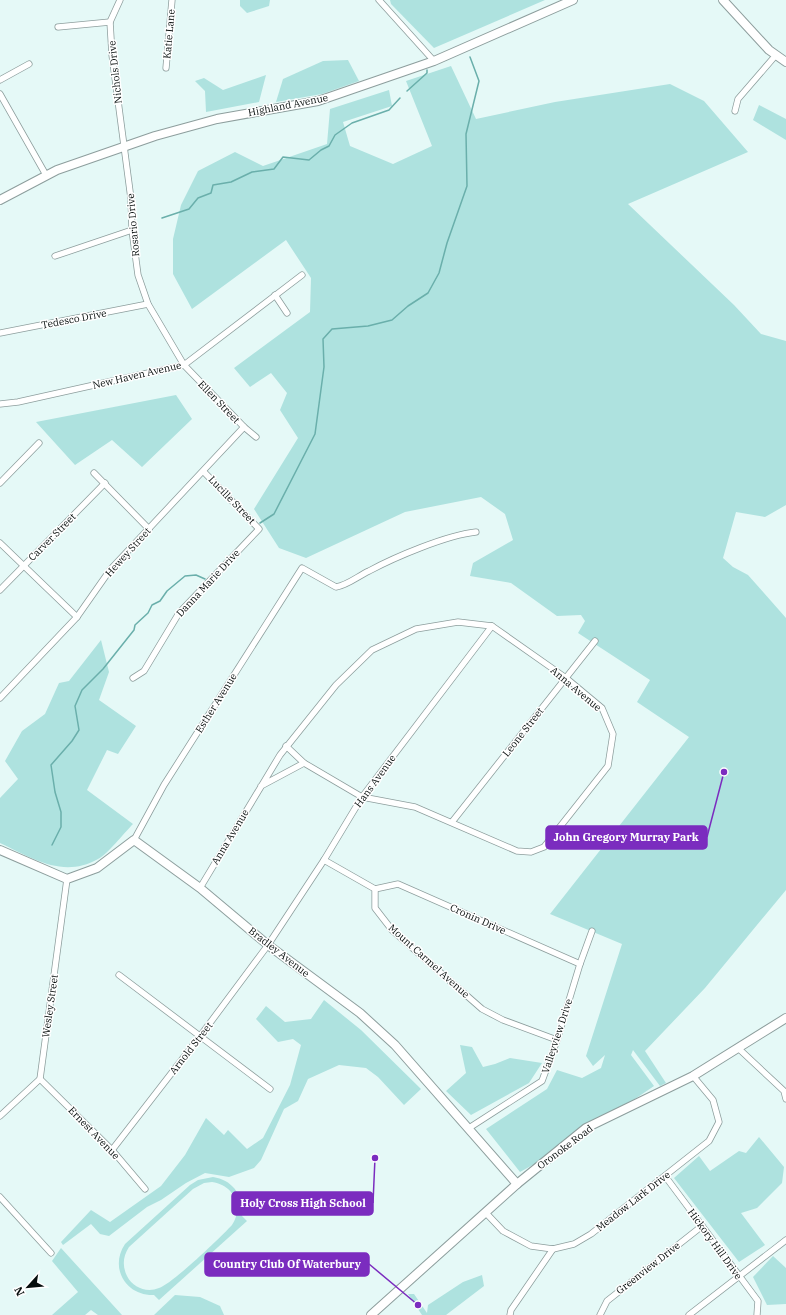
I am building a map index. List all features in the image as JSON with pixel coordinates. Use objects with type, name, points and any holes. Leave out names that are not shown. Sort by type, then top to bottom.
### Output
[{"type":"street","name":"Nichols Drive","points":[[120,0],[110,22],[112,55],[124,146]]},
{"type":"street","name":"Katie Lane","points":[[166,68],[172,0]]},
{"type":"street","points":[[379,0],[434,61]]},
{"type":"street","name":"Highland Avenue","points":[[0,200],[46,175],[124,146],[217,119],[318,101],[434,61],[573,0]]},
{"type":"street","points":[[723,0],[743,24],[776,55],[786,62]]},
{"type":"street","points":[[58,27],[110,22]]},
{"type":"street","points":[[735,111],[738,99],[776,55]]},
{"type":"street","points":[[0,80],[29,64]]},
{"type":"street","points":[[0,94],[46,175]]},
{"type":"street","name":"Rosario Drive","points":[[124,146],[131,199],[132,230],[138,275],[148,304],[184,365]]},
{"type":"street","points":[[55,256],[132,230]]},
{"type":"street","name":"New Haven Avenue","points":[[0,404],[18,402],[184,365],[302,275]]},
{"type":"street","points":[[276,295],[287,313]]},
{"type":"street","name":"Tedesco Drive","points":[[0,333],[148,304]]},
{"type":"street","name":"Ellen Street","points":[[184,365],[244,427],[256,437]]},
{"type":"street","name":"Hewey Street","points":[[0,698],[77,617],[110,570],[204,472],[244,427]]},
{"type":"street","points":[[0,482],[39,443]]},
{"type":"street","name":"Lucille Street","points":[[204,472],[259,529]]},
{"type":"street","points":[[94,473],[149,529]]},
{"type":"street","name":"Carver Street","points":[[0,590],[105,483]]},
{"type":"street","name":"Danna Marie Drive","points":[[133,678],[144,671],[179,613],[259,529]]},
{"type":"street","name":"Esther Avenue","points":[[134,840],[164,785],[302,568],[333,587],[344,585],[376,567],[446,539],[464,533],[476,532]]},
{"type":"street","points":[[0,543],[77,617]]},
{"type":"street","name":"Anna Avenue","points":[[200,888],[286,746],[336,684],[372,650],[416,630],[458,622],[492,626],[566,678],[602,708],[613,734],[608,766],[544,847],[531,852],[517,851],[416,807],[362,797],[304,763],[286,746]]},
{"type":"street","name":"Hans Avenue","points":[[268,945],[324,860],[362,797],[492,626]]},
{"type":"street","name":"Leone Street","points":[[452,822],[595,641]]},
{"type":"street","points":[[261,786],[304,763]]},
{"type":"street","points":[[0,850],[67,879],[97,868],[134,840]]},
{"type":"street","name":"Bradley Avenue","points":[[134,840],[200,888],[268,945],[360,1013],[383,1034],[469,1128],[517,1184]]},
{"type":"street","points":[[324,860],[376,889]]},
{"type":"street","name":"Wesley Street","points":[[40,1079],[67,879]]},
{"type":"street","name":"Cronin Drive","points":[[376,889],[398,884],[580,964]]},
{"type":"street","name":"Mount Carmel Avenue","points":[[376,889],[375,908],[392,930],[482,1008],[503,1020],[557,1040]]},
{"type":"street","name":"Valleyview Drive","points":[[469,1128],[542,1081],[557,1040],[580,964],[592,931]]},
{"type":"street","name":"Arnold Street","points":[[112,1150],[201,1036],[268,945]]},
{"type":"street","points":[[119,975],[270,1089]]},
{"type":"street","name":"Oronoke Road","points":[[371,1315],[517,1184],[586,1128],[693,1076],[786,1018]]},
{"type":"street","points":[[738,1048],[784,1091],[786,1099]]},
{"type":"street","name":"Meadow Lark Drive","points":[[486,1213],[504,1231],[531,1246],[553,1249],[574,1244],[709,1141],[719,1122],[713,1100],[693,1076]]},
{"type":"street","points":[[0,1116],[40,1079]]},
{"type":"street","name":"Ernest Avenue","points":[[40,1079],[112,1150],[145,1189]]},
{"type":"street","name":"Hickory Hill Drive","points":[[665,1176],[758,1301],[757,1315]]},
{"type":"street","points":[[0,1197],[52,1253]]},
{"type":"street","name":"Greenview Drive","points":[[600,1315],[607,1301],[702,1226]]},
{"type":"street","points":[[689,1315],[786,1240]]},
{"type":"street","points":[[510,1315],[511,1310],[553,1249]]},
{"type":"shaded area","points":[[240,0],[270,0],[269,6],[247,13],[240,6]]},
{"type":"shaded area","points":[[390,0],[545,0],[434,48],[391,4]]},
{"type":"shaded area","points":[[348,60],[359,81],[322,94],[276,102],[283,79],[323,61]]},
{"type":"shaded area","points":[[451,66],[476,119],[555,102],[670,84],[704,101],[748,152],[628,204],[734,305],[761,334],[786,341],[786,505],[765,517],[736,512],[723,558],[733,567],[748,575],[786,618],[786,890],[705,988],[645,1051],[666,1083],[660,1086],[633,1050],[631,1055],[654,1086],[629,1103],[589,1122],[538,1162],[520,1172],[486,1129],[547,1089],[557,1070],[582,1078],[601,1068],[605,1055],[593,1066],[586,1056],[622,944],[550,914],[689,737],[637,702],[650,680],[578,633],[585,621],[581,615],[557,616],[511,583],[470,576],[473,563],[513,540],[505,514],[481,497],[405,512],[306,558],[279,548],[254,509],[298,438],[280,410],[287,393],[271,373],[250,387],[234,368],[310,312],[311,278],[286,240],[192,309],[173,274],[173,239],[181,205],[198,171],[235,152],[263,166],[327,144],[330,109],[389,90],[392,106],[343,122],[350,146],[393,164],[432,146],[406,81]]},
{"type":"shaded area","points":[[266,75],[259,102],[206,112],[205,91],[195,81],[204,78],[223,90]]},
{"type":"shaded area","points":[[759,105],[786,119],[786,140],[753,120]]},
{"type":"shaded area","points":[[176,395],[192,419],[142,467],[112,440],[75,465],[36,422]]},
{"type":"shaded area","points":[[101,640],[109,672],[99,700],[136,726],[118,754],[107,750],[87,790],[133,824],[111,848],[98,859],[85,865],[60,867],[36,860],[0,843],[0,798],[18,779],[5,761],[22,731],[45,714],[59,683],[69,681]]},
{"type":"shaded area","points":[[324,1000],[361,1030],[421,1089],[404,1105],[378,1077],[366,1068],[339,1065],[308,1079],[298,1101],[284,1109],[261,1160],[254,1168],[229,1177],[205,1173],[147,1207],[109,1236],[100,1234],[91,1224],[63,1245],[61,1242],[91,1210],[110,1222],[161,1186],[185,1155],[206,1118],[224,1135],[228,1130],[247,1149],[263,1138],[290,1085],[301,1045],[293,1039],[278,1042],[256,1019],[266,1006],[285,1022],[311,1019]]},
{"type":"shaded area","points":[[460,1045],[472,1047],[483,1067],[510,1058],[542,1063],[529,1083],[471,1115],[446,1091],[466,1073]]},
{"type":"shaded area","points":[[759,1137],[784,1167],[782,1183],[757,1208],[741,1213],[765,1245],[739,1262],[674,1178],[699,1156],[710,1171],[739,1151],[746,1153]]},
{"type":"shaded area","points":[[213,1177],[231,1185],[239,1196],[242,1216],[247,1221],[159,1300],[154,1295],[135,1291],[128,1286],[120,1271],[119,1262],[125,1244],[190,1185],[198,1180]],"holes":[[[212,1182],[220,1184],[231,1192],[237,1204],[237,1211],[232,1225],[196,1260],[165,1285],[159,1288],[145,1290],[133,1284],[125,1272],[124,1265],[124,1257],[129,1247],[193,1189],[204,1183]]]},
{"type":"shaded area","points":[[61,1248],[122,1315],[98,1315],[91,1310],[85,1315],[52,1315],[78,1292],[52,1261]]},
{"type":"shaded area","points":[[773,1256],[786,1268],[786,1304],[767,1305],[753,1277]]},
{"type":"shaded area","points":[[482,1275],[484,1286],[446,1315],[422,1315],[408,1294],[414,1294],[427,1313],[428,1305],[463,1282]]},
{"type":"shaded area","points":[[175,1295],[200,1297],[220,1306],[224,1315],[154,1315]]},
{"type":"waterway","points":[[260,523],[274,514],[315,434],[324,367],[323,339],[332,329],[368,326],[392,320],[408,306],[428,293],[439,273],[447,243],[467,186],[466,134],[479,81],[470,57]]},
{"type":"waterway","points":[[407,91],[427,73],[427,70]]},
{"type":"waterway","points":[[162,218],[189,209],[198,198],[211,193],[213,185],[231,182],[252,172],[274,169],[283,157],[309,160],[321,150],[329,146],[335,135],[352,123],[389,110],[400,98]]},
{"type":"waterway","points":[[52,845],[61,827],[61,812],[55,792],[51,765],[72,741],[79,730],[75,706],[82,690],[103,669],[134,630],[135,625],[148,613],[152,605],[160,601],[167,591],[185,576],[196,575],[205,579]]},
{"type":"place","name":"John Gregory Murray Park","points":[[724,772]]},
{"type":"place","name":"Holy Cross High School","points":[[375,1158]]},
{"type":"place","name":"Country Club Of Waterbury","points":[[418,1305]]}]
